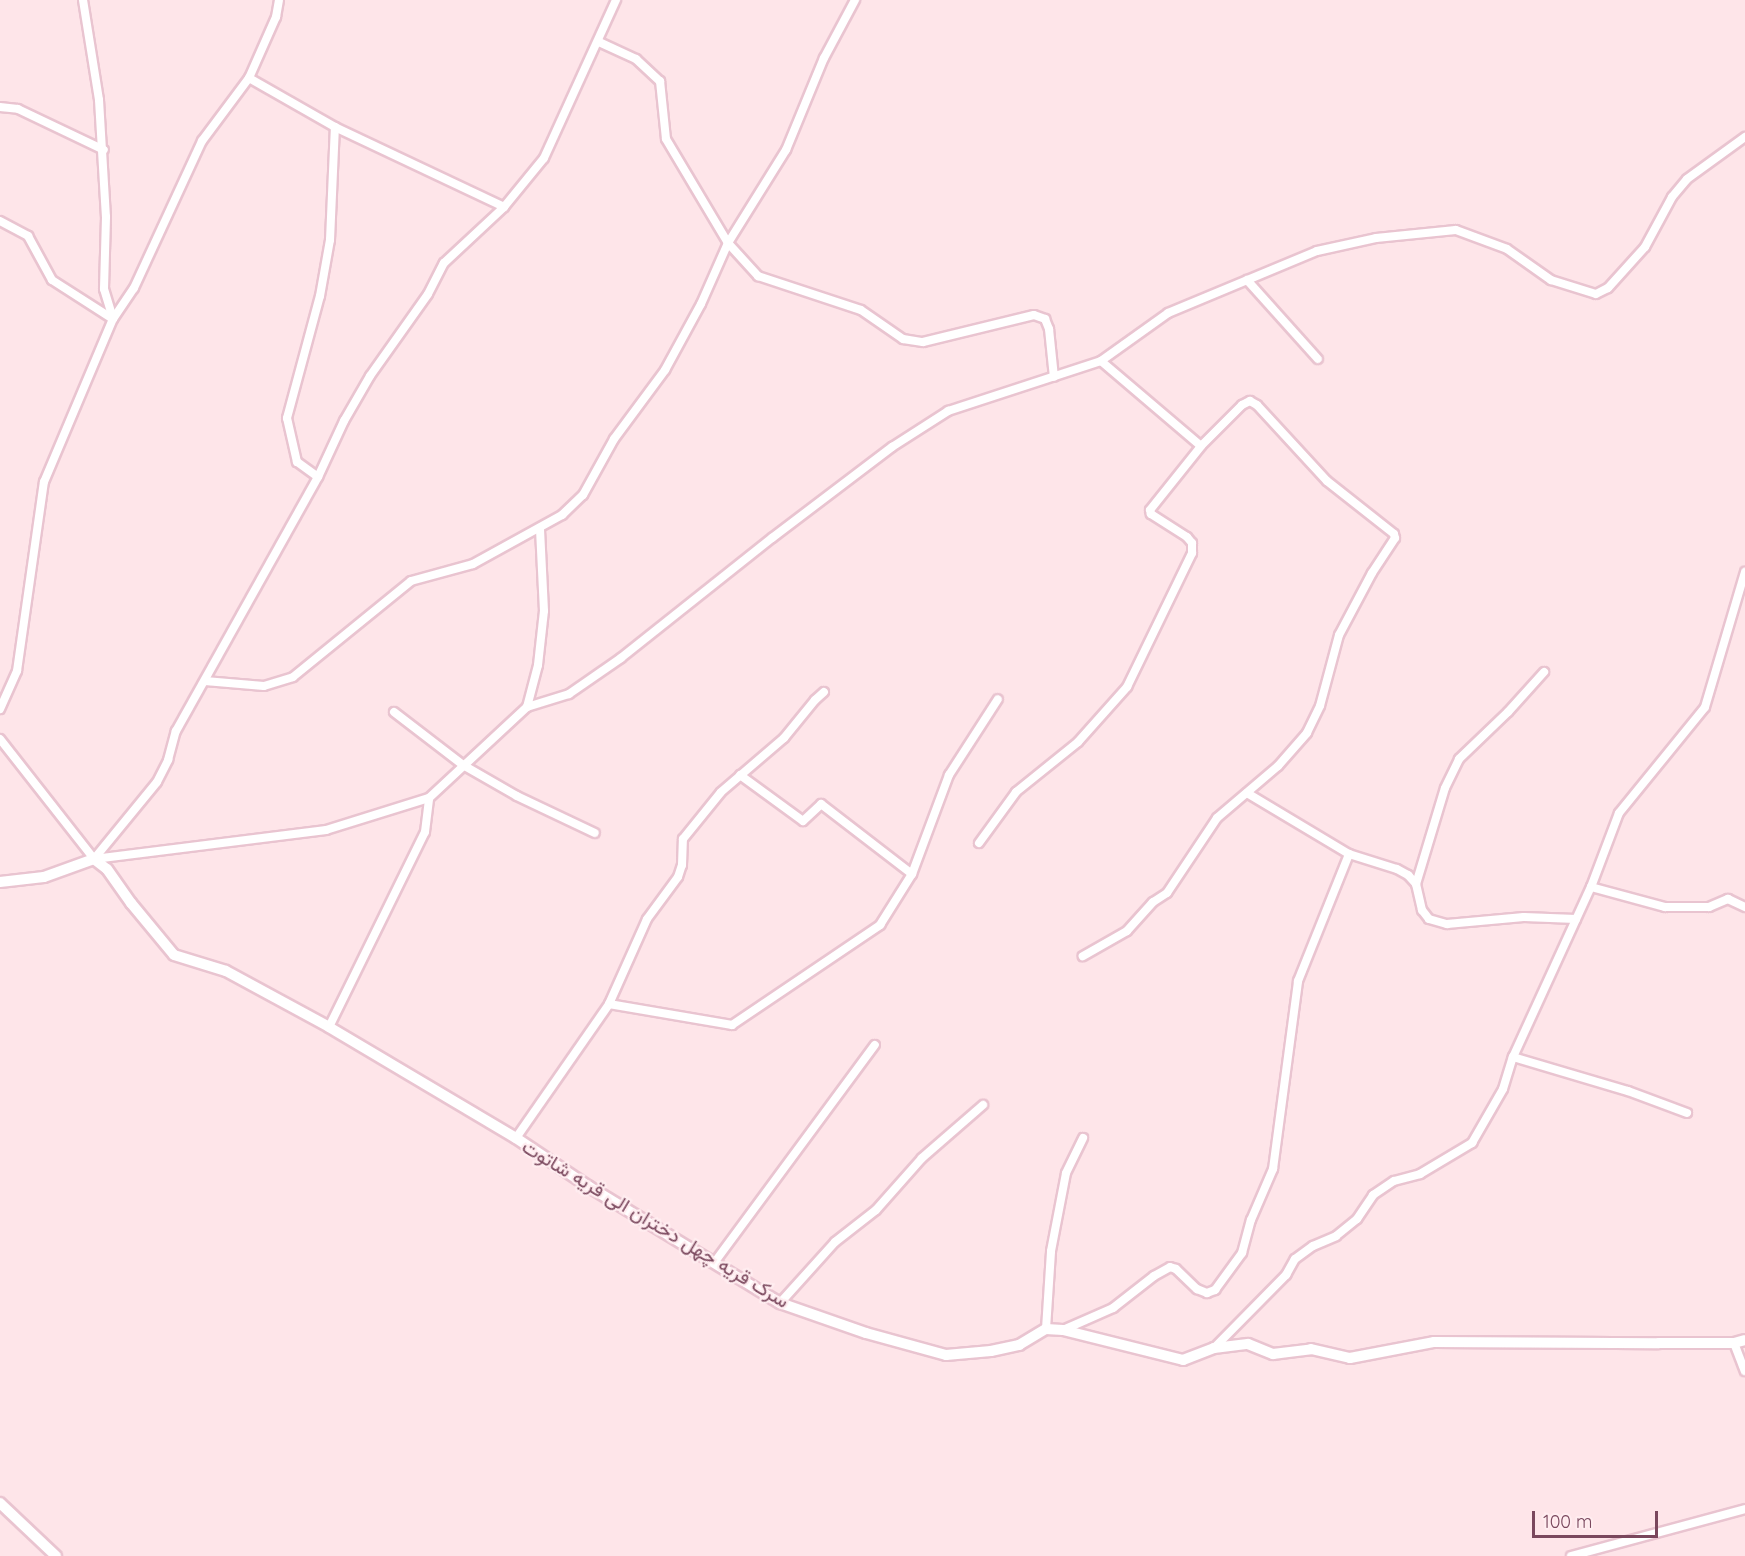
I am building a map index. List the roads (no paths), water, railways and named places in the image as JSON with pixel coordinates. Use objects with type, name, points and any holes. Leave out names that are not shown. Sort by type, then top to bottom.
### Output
[{"type":"street","points":[[83,0],[99,100],[104,150],[106,217],[104,289],[113,319]]},
{"type":"street","points":[[0,709],[17,671],[44,482],[113,319],[134,288],[202,141],[249,78],[276,17],[279,0]]},
{"type":"street","points":[[94,859],[157,782],[168,760],[176,731],[318,477],[344,421],[370,376],[428,294],[444,263],[504,207],[544,158],[599,42],[616,0]]},
{"type":"street","points":[[205,681],[264,686],[293,677],[411,581],[473,564],[562,515],[583,495],[614,439],[664,370],[701,304],[728,243],[786,150],[824,58],[855,0]]},
{"type":"street","points":[[599,42],[636,59],[660,81],[666,139],[728,243],[758,276],[861,310],[903,339],[923,342],[1034,315],[1045,320],[1049,329],[1054,376]]},
{"type":"street","points":[[249,78],[335,127],[504,207]]},
{"type":"street","points":[[0,107],[18,110],[104,150]]},
{"type":"street","points":[[318,477],[297,462],[287,418],[320,296],[330,240],[335,127]]},
{"type":"street","points":[[0,882],[44,877],[94,859],[326,830],[429,798],[527,706],[569,694],[621,658],[836,489],[892,447],[948,411],[1101,360],[1168,313],[1317,250],[1376,238],[1456,230],[1507,249],[1551,280],[1596,294],[1608,288],[1645,248],[1672,197],[1687,179],[1745,137]]},
{"type":"street","points":[[0,221],[28,236],[52,280],[113,319]]},
{"type":"street","points":[[1247,280],[1318,359]]},
{"type":"street","points":[[1101,360],[1201,446]]},
{"type":"street","points":[[979,843],[1017,792],[1078,742],[1127,687],[1192,553],[1192,543],[1187,537],[1151,514],[1150,510],[1201,446],[1242,405],[1250,401],[1257,405],[1327,481],[1394,534],[1395,538],[1371,573],[1339,635],[1320,706],[1307,733],[1278,766],[1217,818],[1167,893],[1153,902],[1127,931],[1083,956]]},
{"type":"street","points":[[527,706],[538,665],[544,611],[540,528]]},
{"type":"street","points":[[1214,1348],[1286,1275],[1295,1259],[1313,1246],[1336,1236],[1350,1225],[1373,1195],[1394,1181],[1420,1174],[1472,1143],[1503,1089],[1513,1057],[1591,887],[1619,813],[1705,707],[1745,572]]},
{"type":"street","points":[[1416,884],[1445,788],[1459,759],[1508,712],[1544,672]]},
{"type":"street","points":[[516,1138],[609,1004],[647,919],[678,877],[682,865],[683,839],[721,792],[784,738],[814,700],[824,692]]},
{"type":"street","points":[[609,1004],[732,1025],[880,925],[912,874],[949,775],[998,699]]},
{"type":"street","points":[[394,712],[463,765],[518,796],[595,833]]},
{"type":"street","points":[[0,739],[94,859]]},
{"type":"street","points":[[740,775],[803,821],[821,804],[912,874]]},
{"type":"street","points":[[1247,793],[1349,854],[1397,869],[1408,875],[1416,884],[1422,910],[1429,919],[1448,924],[1524,917],[1576,919]]},
{"type":"street","points":[[329,1027],[425,832],[429,798]]},
{"type":"street","points":[[1063,1330],[1113,1308],[1154,1276],[1170,1267],[1176,1269],[1197,1289],[1207,1293],[1215,1290],[1242,1253],[1251,1220],[1273,1168],[1298,981],[1349,854]]},
{"type":"street","name":"سرک قریه چهل دختران الی قریه شاتوت","points":[[94,859],[107,869],[130,903],[174,955],[226,971],[329,1027],[516,1138],[780,1303],[866,1333],[946,1355],[980,1353],[1019,1345],[1046,1329]]},
{"type":"street","points":[[1591,887],[1665,907],[1709,907],[1728,899],[1745,908]]},
{"type":"street","points":[[714,1263],[875,1045]]},
{"type":"street","points":[[1513,1057],[1628,1091],[1687,1113]]},
{"type":"street","points":[[780,1303],[835,1242],[876,1210],[922,1158],[983,1105]]},
{"type":"street","points":[[1083,1138],[1066,1173],[1051,1251],[1046,1329],[1063,1330],[1183,1360],[1214,1348],[1248,1344],[1273,1354],[1311,1349],[1350,1359],[1434,1342],[1734,1343],[1745,1340]]},
{"type":"street","points":[[1734,1343],[1745,1371]]},
{"type":"street","points":[[0,1503],[56,1556]]},
{"type":"street","points":[[1571,1556],[1745,1509]]}]
